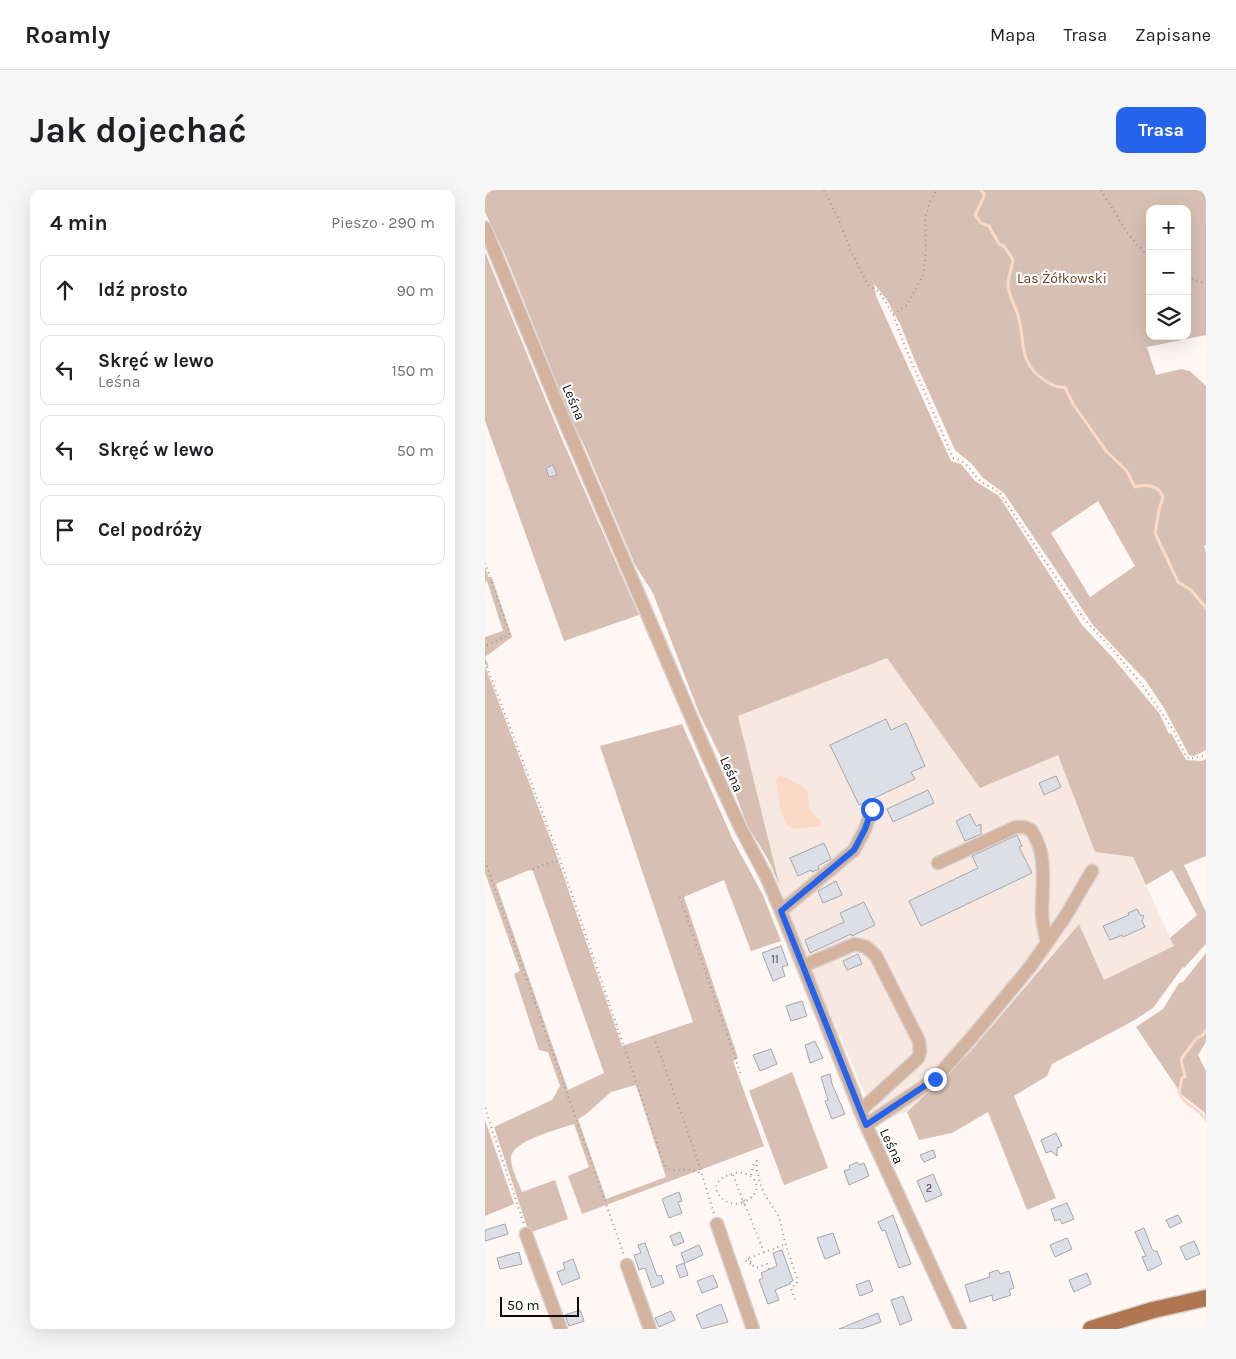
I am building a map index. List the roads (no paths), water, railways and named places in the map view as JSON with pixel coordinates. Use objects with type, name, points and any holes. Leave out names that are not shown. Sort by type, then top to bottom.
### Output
[{"type":"main road","points":[[1091,1329],[1153,1310],[1206,1298]]},
{"type":"street","name":"Leśna","points":[[485,228],[559,408],[709,759],[781,911],[866,1125],[960,1329]]},
{"type":"street","points":[[781,911],[854,850],[865,829],[872,809]]},
{"type":"street","points":[[938,863],[1016,827],[1024,827],[1031,830],[1040,848],[1043,862],[1042,915],[1047,943]]},
{"type":"street","points":[[866,1125],[935,1079],[1030,967],[1065,917],[1092,871]]},
{"type":"street","points":[[803,966],[855,944],[865,946],[877,956],[883,966],[919,1041],[920,1052],[918,1058],[860,1111]]},
{"type":"street","points":[[717,1224],[753,1329]]},
{"type":"street","points":[[526,1234],[561,1329]]},
{"type":"street","points":[[627,1265],[650,1329]]},
{"type":"waterway","points":[[981,190],[984,194],[983,199],[975,215],[981,223],[989,226],[999,244],[1004,246],[1013,260],[1008,286],[1018,315],[1024,350],[1030,366],[1044,380],[1056,386],[1065,387],[1073,404],[1107,452],[1126,470],[1135,487],[1152,486],[1161,493],[1163,497],[1155,533],[1178,582],[1191,590],[1206,608]]},
{"type":"waterway","points":[[1206,1030],[1203,1035],[1197,1038],[1181,1059],[1185,1077],[1182,1078],[1179,1092],[1184,1100],[1206,1120]]},
{"type":"park label","name":"Las Żółkowski","points":[[1062,278]]}]
